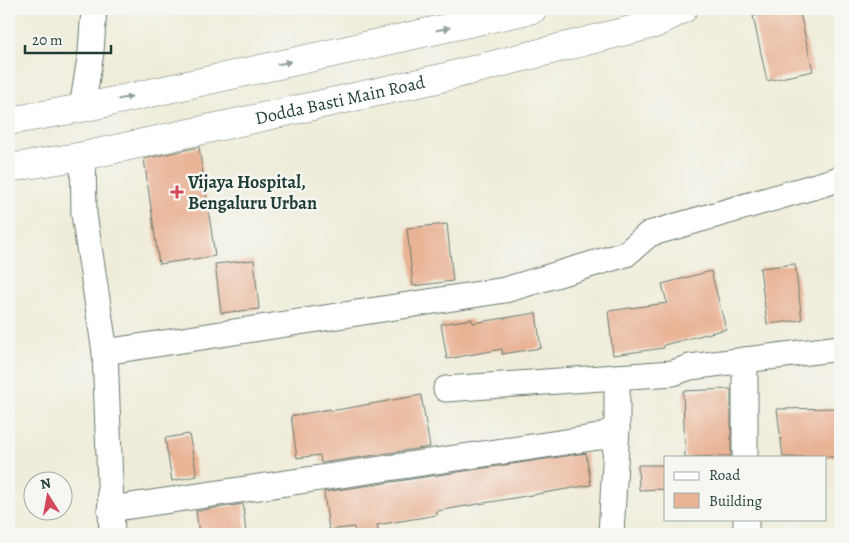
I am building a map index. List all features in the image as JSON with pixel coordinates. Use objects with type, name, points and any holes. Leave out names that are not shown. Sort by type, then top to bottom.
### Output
[{"type":"street","points":[[82,108],[91,52],[94,9]]},
{"type":"street","points":[[9,121],[82,108],[533,9]]},
{"type":"street","name":"Dodda Basti Main Road","points":[[9,168],[83,156],[437,79],[683,9]]},
{"type":"street","points":[[83,156],[84,214],[106,352],[112,534]]},
{"type":"street","points":[[106,352],[505,290],[626,254],[649,234],[840,180]]},
{"type":"street","points":[[446,390],[674,373],[690,367],[840,348]]},
{"type":"street","points":[[745,360],[745,456]]},
{"type":"street","points":[[611,534],[617,428],[617,377]]},
{"type":"street","points":[[110,509],[599,436],[617,428]]},
{"type":"street","points":[[746,520],[746,534]]},
{"type":"building","points":[[787,9],[799,9],[813,71],[767,81],[753,16]]},
{"type":"building","points":[[199,147],[215,256],[159,264],[144,159]]},
{"type":"building","points":[[447,224],[453,281],[413,286],[407,228]]},
{"type":"building","points":[[254,260],[259,309],[221,313],[215,264]]},
{"type":"building","points":[[795,264],[802,320],[767,324],[760,268]]},
{"type":"building","points":[[711,271],[726,329],[664,345],[664,348],[613,355],[608,311],[667,303],[662,284]]},
{"type":"building","points":[[536,313],[541,348],[502,354],[502,349],[447,359],[441,324],[472,319],[473,323]]},
{"type":"building","points":[[731,389],[731,456],[685,456],[683,391]]},
{"type":"building","points":[[421,395],[430,447],[321,463],[320,455],[297,458],[291,416]]},
{"type":"building","points":[[840,408],[840,457],[783,456],[777,409]]},
{"type":"building","points":[[189,434],[197,476],[172,481],[165,438]]},
{"type":"building","points":[[586,453],[591,485],[437,511],[437,515],[377,525],[379,534],[355,534],[354,527],[329,530],[324,492]]},
{"type":"building","points":[[638,465],[664,465],[664,489],[639,490]]},
{"type":"building","points":[[243,504],[246,534],[199,534],[196,511]]},
{"type":"place","name":"Vijaya Hospital, Bengaluru Urban","points":[[177,192]]}]
